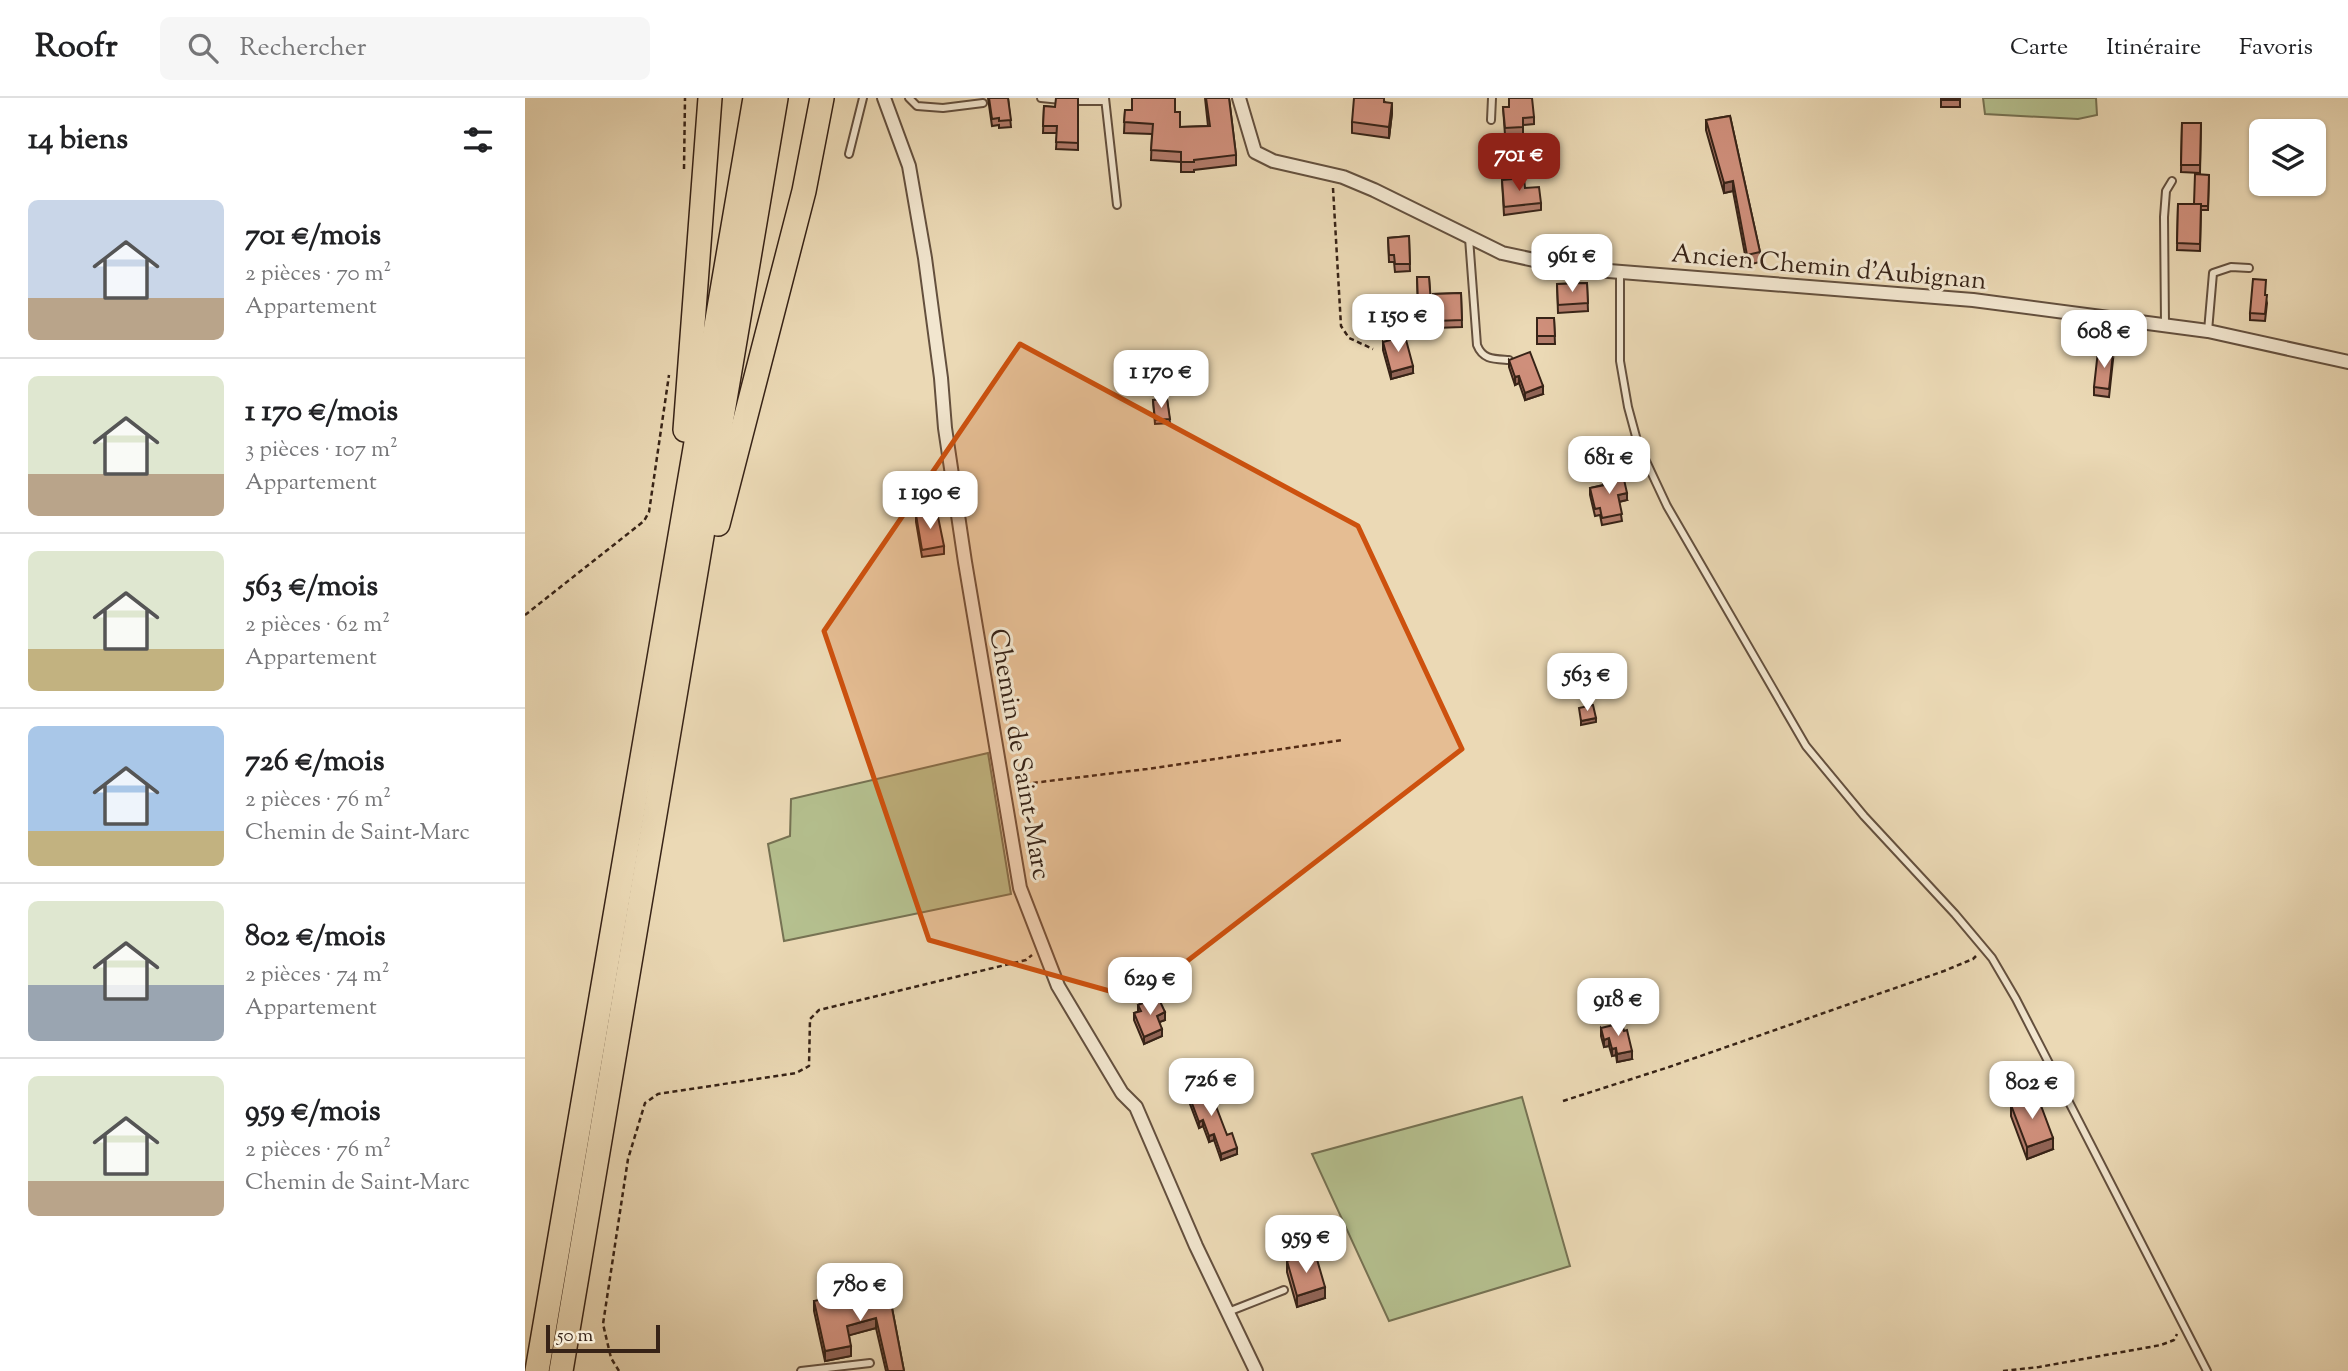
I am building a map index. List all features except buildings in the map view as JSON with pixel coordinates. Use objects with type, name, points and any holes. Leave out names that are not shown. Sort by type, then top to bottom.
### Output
[{"type":"highway","points":[[671,652],[710,98]]},
{"type":"highway","points":[[561,1371],[755,98]]},
{"type":"highway","points":[[537,1371],[776,98]]},
{"type":"highway","points":[[671,652],[708,563],[797,218],[822,98]]},
{"type":"street","name":"Chemin de Saint-Marc","points":[[884,98],[912,179],[939,365],[947,442],[1020,888],[1058,986],[1122,1093],[1136,1107],[1196,1246],[1257,1371]]},
{"type":"street","name":"Ancien Chemin d'Aubignan","points":[[1239,98],[1255,152],[1273,161],[1331,174],[1374,190],[1502,253],[1571,268],[1973,300],[2165,324],[2348,362]]},
{"type":"lane","points":[[849,154],[863,98]]},
{"type":"lane","points":[[909,98],[917,106],[943,108],[983,103]]},
{"type":"lane","points":[[1041,98],[1105,99],[1117,205]]},
{"type":"lane","points":[[1491,120],[1492,98]]},
{"type":"lane","points":[[2165,324],[2164,217],[2166,191],[2172,181]]},
{"type":"lane","points":[[1469,238],[1477,345],[1480,353],[1490,359],[1509,360]]},
{"type":"lane","points":[[2208,331],[2213,273],[2231,267],[2249,268]]},
{"type":"lane","points":[[1620,272],[1620,361],[1628,407],[1643,456],[1667,506],[1806,746],[1864,817],[1955,914],[1983,948],[2016,999],[2207,1371]]},
{"type":"lane","points":[[1228,1311],[1284,1290]]},
{"type":"lane","points":[[801,1371],[870,1363]]},
{"type":"path","points":[[684,179],[685,98]]},
{"type":"path","points":[[1331,174],[1341,326],[1349,338],[1373,349]]},
{"type":"path","points":[[525,615],[645,521],[649,512],[670,368]]},
{"type":"path","points":[[1002,787],[1343,740]]},
{"type":"path","points":[[619,1371],[611,1358],[603,1324],[628,1159],[645,1103],[658,1094],[796,1073],[809,1066],[810,1019],[819,1010],[1026,960],[1043,947]]},
{"type":"path","points":[[1563,1101],[1944,971],[1973,960],[1983,948]]},
{"type":"path","points":[[2003,1371],[2161,1345],[2174,1340],[2182,1325]]},
{"type":"highlighted area","points":[[1020,344],[1358,526],[1462,749],[1138,999],[929,940],[824,631]]},
{"type":"green space","points":[[1983,98],[2096,98],[2097,115],[2078,119],[1985,114]]},
{"type":"green space","points":[[988,753],[1011,894],[784,941],[768,844],[790,836],[791,799]]},
{"type":"green space","points":[[1522,1097],[1570,1266],[1389,1321],[1312,1154]]}]
